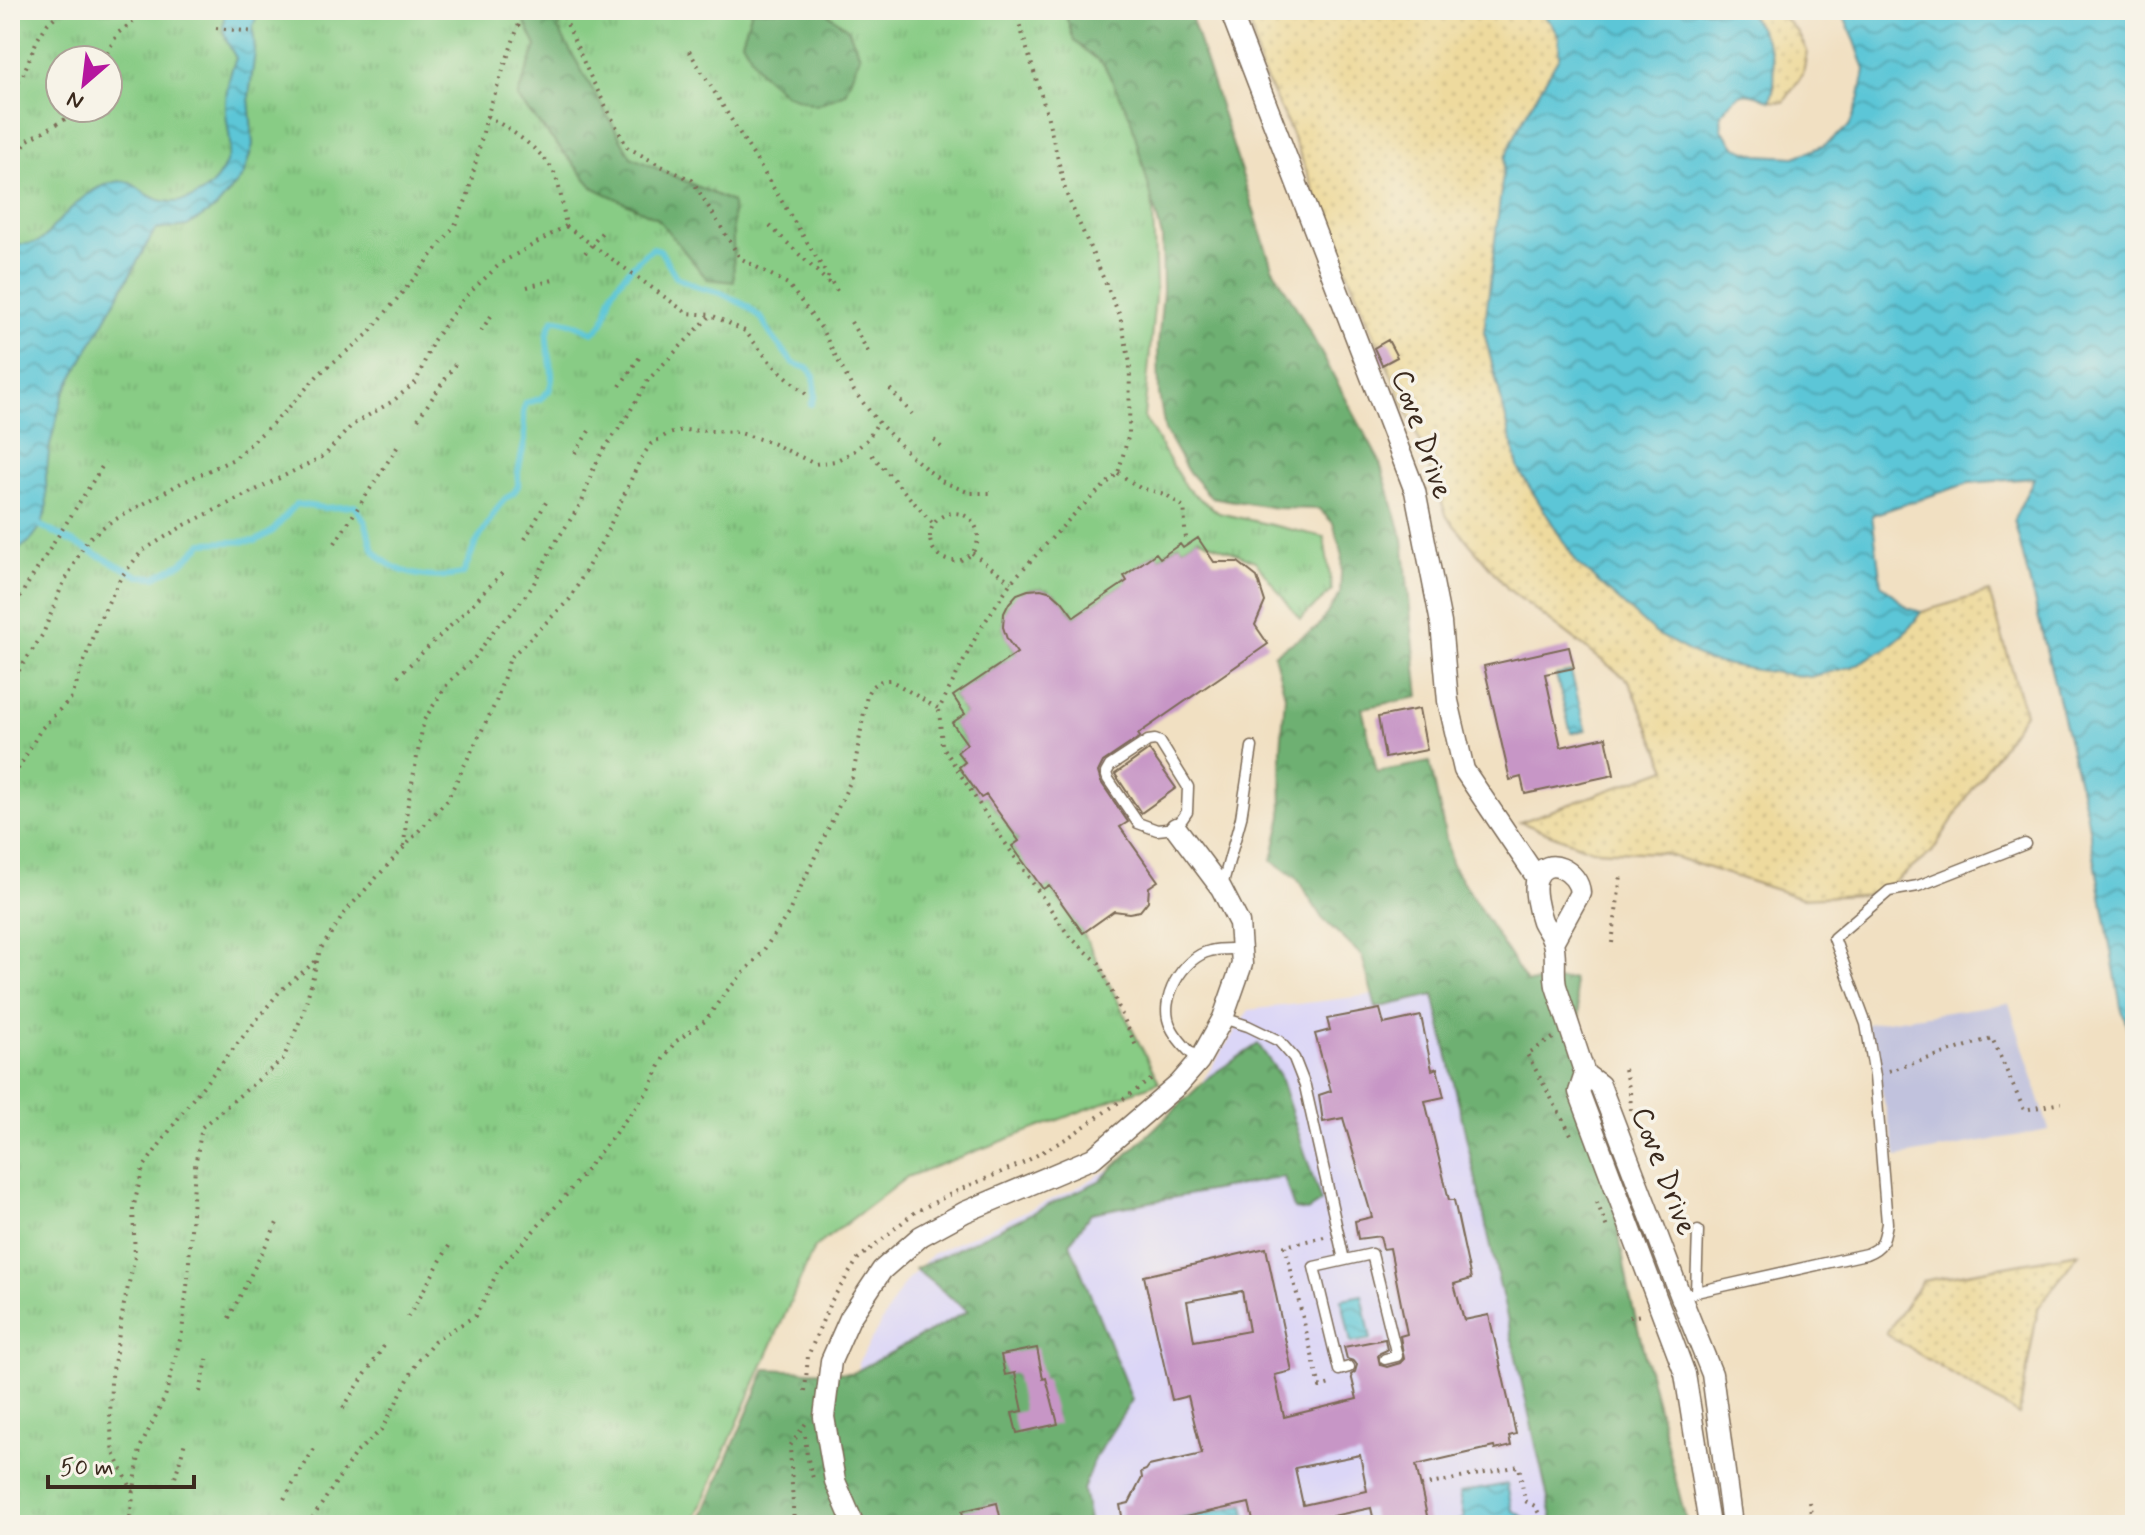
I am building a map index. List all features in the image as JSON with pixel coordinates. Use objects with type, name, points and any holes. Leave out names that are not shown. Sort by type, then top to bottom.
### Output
[{"type":"street","name":"Cove Drive","points":[[1230,10],[1415,491],[1441,623],[1448,701],[1464,770],[1537,878],[1540,912],[1553,942],[1556,986],[1585,1074],[1600,1085],[1688,1294],[1712,1374],[1732,1525]]},
{"type":"street","points":[[854,1525],[835,1481],[824,1417],[831,1361],[850,1318],[882,1270],[921,1236],[965,1212],[1093,1158],[1179,1084],[1199,1061],[1223,1018],[1242,964],[1239,923],[1221,888],[1176,828]]},
{"type":"street","points":[[1537,878],[1548,867],[1555,867],[1567,870],[1579,887],[1576,901],[1553,942]]},
{"type":"street","name":"Cove Drive","points":[[1585,1074],[1579,1092],[1646,1270],[1654,1310],[1685,1374],[1709,1525]]},
{"type":"street","points":[[1654,1310],[1688,1294]]},
{"type":"lane","points":[[1148,741],[1160,742],[1188,787],[1187,812],[1176,828],[1157,830],[1138,823],[1106,773],[1110,766],[1148,741]]},
{"type":"lane","points":[[1221,888],[1241,818],[1252,747]]},
{"type":"lane","points":[[1698,1231],[1688,1294],[1878,1249],[1887,1223],[1875,1076],[1866,1024],[1834,938],[1889,891],[1918,886],[2025,844]]},
{"type":"lane","points":[[1199,1061],[1169,1025],[1167,1005],[1171,990],[1182,970],[1208,951],[1242,949]]},
{"type":"lane","points":[[1223,1018],[1279,1041],[1294,1058],[1305,1086],[1344,1260]]},
{"type":"lane","points":[[1349,1367],[1339,1370],[1314,1267],[1372,1254],[1397,1356],[1385,1359]]},
{"type":"path","points":[[10,95],[22,77],[37,40],[48,23],[63,10]]},
{"type":"path","points":[[112,44],[118,33],[149,10]]},
{"type":"path","points":[[10,684],[43,634],[61,588],[87,540],[107,524],[181,483],[234,459],[283,414],[319,374],[368,334],[455,225],[467,198],[487,116],[520,21],[521,10]]},
{"type":"path","points":[[561,10],[589,74],[627,147],[692,180],[740,258],[788,284],[821,328],[854,391],[910,455],[941,481],[970,493],[990,493]]},
{"type":"path","points":[[1015,10],[1047,114],[1066,193],[1120,316],[1130,363],[1129,434],[1118,473],[1078,510],[1011,582],[979,631],[939,709],[942,745],[1069,936],[1099,963],[1136,1046]]},
{"type":"path","points":[[216,28],[254,32]]},
{"type":"path","points":[[689,51],[837,291],[770,226]]},
{"type":"path","points":[[487,116],[529,144],[555,172],[566,226],[687,313],[711,315],[745,331],[770,362],[807,395]]},
{"type":"path","points":[[10,166],[28,140],[57,124]]},
{"type":"path","points":[[10,783],[41,729],[72,697],[96,627],[121,577],[142,551],[185,525],[324,456],[352,425],[393,401],[416,382],[433,341],[464,298],[501,263],[566,226]]},
{"type":"path","points":[[585,253],[603,231]]},
{"type":"path","points":[[527,287],[553,280]]},
{"type":"path","points":[[404,846],[407,809],[424,720],[448,683],[475,657],[497,626],[511,614],[532,587],[553,546],[582,502],[602,452],[648,380],[711,315]]},
{"type":"path","points":[[481,331],[491,316]]},
{"type":"path","points":[[851,322],[870,355]]},
{"type":"path","points":[[620,386],[639,358]]},
{"type":"path","points":[[418,419],[458,360]]},
{"type":"path","points":[[890,389],[912,414]]},
{"type":"path","points":[[129,1525],[140,1448],[165,1397],[182,1332],[195,1166],[202,1127],[283,1059],[303,1014],[320,950],[346,911],[447,800],[496,702],[510,658],[570,599],[605,536],[641,458],[651,444],[682,430],[737,432],[772,443],[815,464],[835,461],[853,452],[868,439],[878,422]]},
{"type":"path","points":[[575,453],[589,431]]},
{"type":"path","points":[[934,440],[945,451]]},
{"type":"path","points":[[335,543],[400,443]]},
{"type":"path","points":[[872,455],[933,524]]},
{"type":"path","points":[[15,604],[105,462]]},
{"type":"path","points":[[1118,473],[1140,488],[1165,494],[1184,507],[1187,521],[1184,535],[1188,544]]},
{"type":"path","points":[[525,539],[548,499]]},
{"type":"path","points":[[950,514],[969,518],[978,536],[977,545],[965,559],[947,560],[939,556],[930,541],[933,524],[940,517],[950,514]]},
{"type":"path","points":[[972,553],[1011,582]]},
{"type":"path","points":[[398,676],[505,570]]},
{"type":"path","points":[[308,1525],[354,1455],[383,1428],[417,1362],[434,1341],[475,1316],[498,1270],[568,1193],[649,1090],[663,1059],[675,1042],[705,1021],[725,993],[761,954],[788,914],[853,776],[869,690],[878,682],[890,680],[939,709]]},
{"type":"path","points":[[1612,943],[1621,875]]},
{"type":"path","points":[[133,1493],[114,1453],[110,1422],[111,1382],[135,1257],[133,1209],[143,1168],[187,1106],[280,991],[318,959]]},
{"type":"path","points":[[1875,1076],[1992,1038],[2024,1110],[2061,1103]]},
{"type":"path","points":[[1069,1137],[1154,1078]]},
{"type":"path","points":[[229,1318],[278,1221]]},
{"type":"path","points":[[408,1317],[449,1246]]},
{"type":"path","points":[[808,1356],[830,1303],[858,1259]]},
{"type":"path","points":[[1629,1317],[1654,1310]]},
{"type":"path","points":[[343,1408],[384,1346]]},
{"type":"path","points":[[200,1392],[208,1356]]},
{"type":"path","points":[[794,1525],[790,1446],[804,1424],[824,1417]]},
{"type":"path","points":[[173,1485],[185,1442]]},
{"type":"path","points":[[284,1499],[314,1449]]},
{"type":"path","points":[[1421,1486],[1519,1466],[1525,1501],[1535,1506],[1545,1525]]},
{"type":"path","points":[[2129,1525],[2135,1473]]},
{"type":"path","points":[[1809,1502],[1813,1525]]},
{"type":"path","points":[[10,1516],[28,1525]]},
{"type":"shaded area","points":[[1437,987],[1595,1525],[871,1525],[865,1515],[858,1363],[903,1285],[932,1254],[1076,1188],[1142,1151],[1190,1100],[1249,1010]]},
{"type":"shaded area","points":[[2009,1003],[2049,1130],[1897,1157],[1866,1024]]},
{"type":"green space","points":[[10,10],[1097,10],[1149,118],[1156,285],[1144,417],[1186,488],[1219,513],[1324,537],[1332,591],[1300,619],[1255,561],[1198,538],[1183,548],[1179,544],[1160,558],[1156,553],[1124,577],[1127,581],[1074,617],[1056,595],[1044,589],[1025,591],[1010,603],[1003,620],[1004,630],[1020,658],[1005,661],[953,696],[965,714],[953,723],[967,744],[957,752],[965,762],[960,767],[981,798],[986,795],[1019,841],[1013,846],[1043,889],[1049,885],[1083,933],[1159,1082],[907,1177],[814,1248],[693,1525],[10,1525]]},
{"type":"green space","points":[[519,10],[560,10],[558,29],[631,157],[732,202],[734,282],[707,279],[657,218],[594,188],[517,98],[536,46]]},
{"type":"green space","points":[[752,10],[823,10],[848,29],[860,55],[845,93],[816,105],[785,94],[760,72],[742,41]]},
{"type":"green space","points":[[1064,10],[1189,10],[1272,267],[1379,460],[1403,539],[1419,697],[1362,708],[1377,772],[1430,762],[1451,863],[1527,983],[1573,979],[1630,1296],[1687,1525],[1554,1525],[1434,995],[1376,1008],[1362,956],[1322,918],[1298,880],[1272,860],[1282,816],[1281,749],[1285,695],[1274,654],[1318,627],[1340,594],[1342,552],[1333,523],[1319,509],[1276,508],[1211,497],[1187,470],[1165,431],[1159,394],[1158,346],[1163,292],[1162,237],[1130,116],[1104,65],[1074,41]]},
{"type":"green space","points":[[1258,1044],[1279,1074],[1321,1202],[1307,1211],[1294,1209],[1284,1177],[1091,1213],[1070,1243],[1132,1400],[1094,1459],[1083,1490],[1090,1525],[699,1525],[766,1369],[853,1373],[968,1311],[915,1269],[1099,1181],[1210,1076]]},
{"type":"sand","points":[[1247,10],[1536,10],[1550,22],[1559,37],[1559,57],[1523,119],[1484,332],[1519,470],[1577,563],[1854,666],[1887,648],[1908,630],[1921,612],[1989,592],[2025,713],[1932,852],[1879,894],[1802,898],[1662,853],[1592,850],[1520,822],[1667,769],[1629,681],[1508,589],[1447,517],[1421,444],[1289,127],[1260,67]]},
{"type":"sand","points":[[1746,10],[1777,10],[1798,33],[1807,51],[1803,74],[1784,102],[1770,101],[1775,85],[1756,22]]},
{"type":"sand","points":[[2079,1253],[2038,1308],[2019,1415],[1886,1334],[1922,1281]]},
{"type":"water","points":[[226,10],[259,10],[253,26],[255,52],[249,97],[253,145],[243,176],[216,208],[187,226],[155,230],[63,395],[50,445],[46,477],[47,509],[41,526],[30,541],[10,556],[10,245],[40,241],[83,197],[114,182],[127,182],[154,198],[174,202],[193,198],[210,187],[222,171],[230,148],[226,98],[236,58],[223,30]]},
{"type":"water","points":[[1536,10],[1746,10],[1761,30],[1771,52],[1773,88],[1770,101],[1748,93],[1733,100],[1721,114],[1722,130],[1736,147],[1758,155],[1795,157],[1823,146],[1849,127],[1860,97],[1865,70],[1841,10],[2135,10],[2135,1053],[2121,1007],[2086,811],[2014,519],[2034,478],[1969,483],[1872,515],[1881,584],[1908,608],[1921,612],[1908,630],[1887,648],[1854,666],[1810,677],[1707,661],[1655,633],[1577,563],[1519,470],[1484,332],[1505,157],[1559,57],[1559,37],[1550,22]]},
{"type":"water","points":[[1571,672],[1586,730],[1571,733],[1556,675]]},
{"type":"water","points":[[1362,1295],[1371,1339],[1351,1343],[1342,1299]]},
{"type":"water","points":[[1507,1484],[1512,1510],[1530,1525],[1458,1525],[1457,1521],[1464,1519],[1459,1493]]},
{"type":"water","points":[[1244,1505],[1248,1525],[1178,1525],[1176,1519]]},
{"type":"building","points":[[1388,340],[1397,357],[1382,365],[1374,348]]},
{"type":"building","points":[[1198,538],[1214,562],[1238,562],[1257,577],[1265,602],[1255,625],[1268,644],[1138,734],[1140,737],[1103,762],[1098,772],[1101,782],[1128,822],[1120,827],[1158,881],[1149,887],[1148,901],[1140,911],[1114,911],[1083,933],[1049,885],[1043,889],[1012,846],[1019,841],[986,795],[981,798],[959,767],[965,762],[957,752],[967,744],[952,723],[965,714],[953,696],[1017,653],[1003,627],[1004,613],[1017,594],[1041,589],[1052,592],[1074,617],[1127,581],[1124,576],[1156,553],[1160,558],[1180,544],[1183,548]]},
{"type":"building","points":[[1569,647],[1574,668],[1545,674],[1561,747],[1606,737],[1614,775],[1525,794],[1521,777],[1510,780],[1484,666]]},
{"type":"building","points":[[1419,709],[1427,750],[1385,758],[1378,717]]},
{"type":"building","points":[[1149,750],[1176,788],[1141,813],[1115,774]]},
{"type":"building","points":[[1380,1009],[1384,1024],[1421,1016],[1432,1070],[1437,1068],[1444,1097],[1425,1101],[1449,1200],[1454,1200],[1471,1279],[1454,1284],[1464,1320],[1489,1315],[1516,1434],[1509,1436],[1511,1446],[1416,1465],[1429,1525],[1375,1525],[1371,1508],[1290,1525],[1254,1525],[1249,1503],[1176,1519],[1178,1525],[1118,1525],[1122,1516],[1120,1505],[1129,1503],[1142,1478],[1141,1472],[1149,1466],[1202,1454],[1188,1396],[1172,1400],[1144,1276],[1266,1248],[1292,1371],[1275,1375],[1284,1417],[1357,1399],[1351,1375],[1357,1365],[1347,1359],[1344,1347],[1385,1339],[1387,1350],[1378,1356],[1380,1365],[1387,1367],[1404,1359],[1400,1336],[1407,1334],[1390,1248],[1383,1249],[1380,1236],[1358,1239],[1355,1221],[1372,1217],[1343,1118],[1323,1122],[1319,1095],[1331,1091],[1315,1034],[1330,1030],[1327,1019]],"holes":[[[1242,1291],[1249,1331],[1194,1341],[1187,1301]],[[1360,1455],[1367,1491],[1303,1505],[1295,1468]]]},
{"type":"building","points":[[1037,1348],[1043,1379],[1046,1378],[1058,1424],[1017,1433],[1012,1413],[1023,1411],[1015,1373],[1005,1375],[1001,1355]]},
{"type":"building","points":[[997,1503],[1002,1525],[965,1525],[962,1511]]},
{"type":"waterway","points":[[41,526],[139,576],[155,577],[182,563],[203,543],[256,541],[273,531],[296,504],[324,508],[355,506],[365,522],[375,552],[394,567],[416,575],[440,577],[463,574],[475,545],[498,507],[518,486],[525,440],[523,412],[526,403],[540,399],[549,391],[552,370],[547,342],[554,319],[593,332],[599,328],[616,286],[653,248],[660,250],[676,277],[721,293],[747,306],[762,319],[793,363],[809,369],[814,376],[815,396],[811,404]]}]
